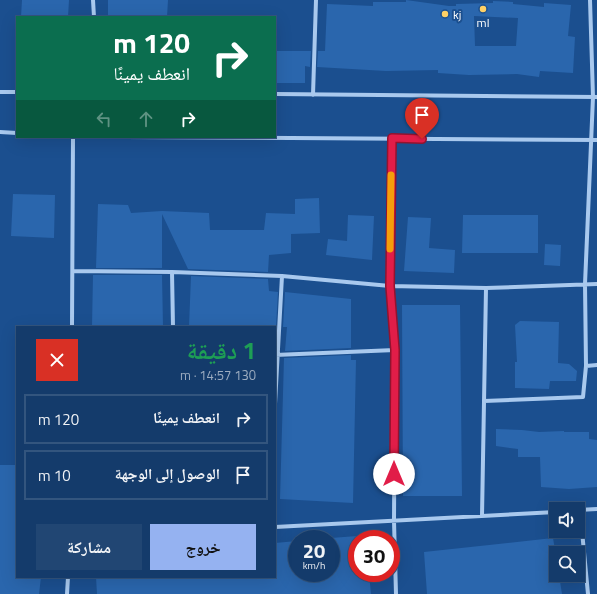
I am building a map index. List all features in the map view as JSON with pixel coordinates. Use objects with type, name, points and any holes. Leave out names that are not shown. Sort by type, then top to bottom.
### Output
[{"type":"street","points":[[93,0],[94,16]]},
{"type":"street","points":[[313,95],[316,0]]},
{"type":"street","points":[[484,401],[583,397],[586,366],[585,284],[595,97],[590,0]]},
{"type":"street","points":[[0,92],[16,92]]},
{"type":"street","points":[[276,94],[595,97]]},
{"type":"street","points":[[0,132],[16,133]]},
{"type":"street","points":[[72,326],[73,138]]},
{"type":"street","points":[[276,138],[597,140]]},
{"type":"street","points":[[392,138],[390,286],[395,350],[394,521],[396,594]]},
{"type":"street","points":[[73,271],[172,272],[282,276],[390,286],[486,288],[597,284]]},
{"type":"street","points":[[172,272],[173,326]]},
{"type":"street","points":[[282,276],[276,355],[395,350]]},
{"type":"street","points":[[482,516],[486,288]]},
{"type":"street","points":[[586,366],[597,365]]},
{"type":"street","points":[[585,510],[597,509]]},
{"type":"street","points":[[276,527],[549,512]]},
{"type":"street","points":[[582,538],[588,594]]},
{"type":"street","points":[[67,594],[68,578]]},
{"type":"building","points":[[22,0],[69,0],[68,16],[21,16]]},
{"type":"building","points":[[108,0],[168,0],[167,16],[108,16]]},
{"type":"building","points":[[406,0],[449,6],[456,6],[456,4],[493,3],[493,1],[513,2],[513,4],[544,7],[544,3],[571,5],[568,36],[575,37],[573,73],[540,71],[539,77],[517,74],[469,75],[438,73],[438,70],[386,71],[317,67],[318,51],[325,51],[327,4],[373,6],[373,2],[406,2]],"holes":[[[474,16],[518,18],[516,46],[475,46]]]},
{"type":"building","points":[[276,51],[311,51],[310,67],[305,66],[305,83],[276,83]]},
{"type":"building","points":[[13,194],[55,195],[54,238],[11,236]]},
{"type":"building","points":[[319,198],[320,233],[291,234],[291,253],[269,255],[268,272],[188,269],[162,214],[162,268],[96,268],[98,204],[128,205],[131,213],[162,211],[209,213],[210,230],[264,230],[266,213],[295,214],[295,199]]},
{"type":"building","points":[[348,215],[374,216],[372,260],[326,255],[328,239],[347,241]]},
{"type":"building","points":[[463,215],[538,215],[538,253],[462,253]]},
{"type":"building","points":[[408,217],[431,218],[429,248],[455,250],[454,273],[404,271]]},
{"type":"building","points":[[545,244],[561,245],[560,266],[544,265]]},
{"type":"building","points":[[93,275],[162,275],[163,326],[92,326]]},
{"type":"building","points":[[191,276],[268,279],[269,291],[278,292],[276,327],[189,326]]},
{"type":"building","points":[[285,292],[351,299],[351,348],[285,351],[287,327],[283,327]]},
{"type":"building","points":[[402,305],[460,305],[462,496],[403,496]]},
{"type":"building","points":[[520,321],[559,322],[558,363],[569,364],[577,371],[576,381],[550,381],[549,389],[515,388],[515,362],[517,362],[515,325]]},
{"type":"building","points":[[351,355],[351,360],[356,360],[353,503],[280,499],[284,358]]},
{"type":"building","points":[[496,429],[539,432],[589,432],[589,439],[597,440],[597,487],[569,489],[541,487],[540,457],[518,457],[518,449],[496,446]]},
{"type":"building","points":[[0,465],[16,465],[16,578],[41,578],[39,594],[0,594]]},
{"type":"building","points":[[340,537],[348,537],[348,582],[370,582],[371,594],[97,594],[96,578],[276,578],[276,543],[288,542],[288,582],[340,582]]},
{"type":"building","points":[[553,538],[554,546],[549,546],[549,582],[560,582],[562,594],[427,594],[424,552]]},
{"type":"slow traffic","points":[[390,249],[391,175]]},
{"type":"place","name":"ml","points":[[483,9]]},
{"type":"place","name":"kj","points":[[445,14]]},
{"type":"route","points":[[394,474],[395,350],[390,286],[392,138],[422,139]]}]
